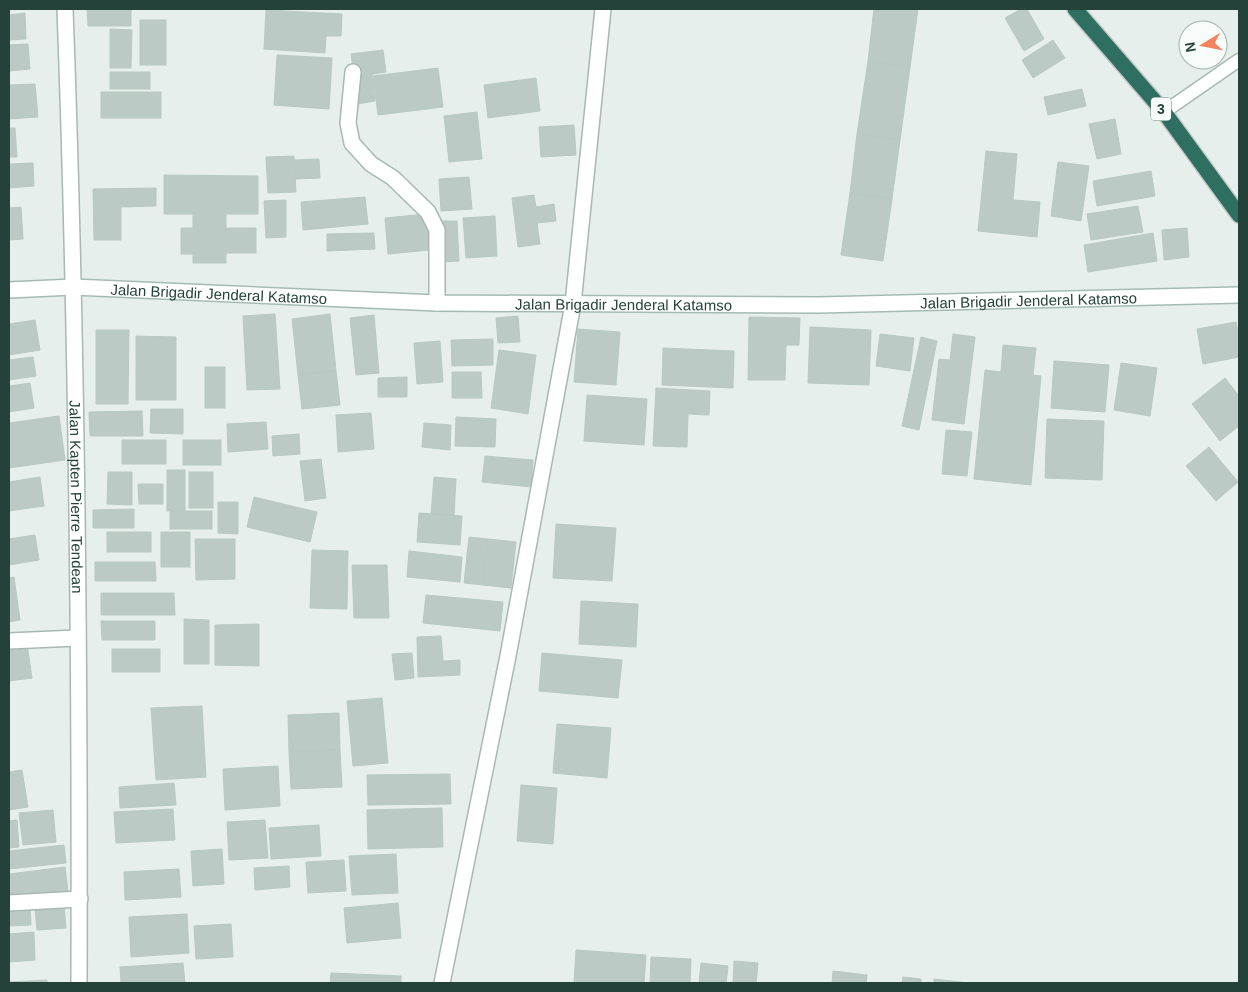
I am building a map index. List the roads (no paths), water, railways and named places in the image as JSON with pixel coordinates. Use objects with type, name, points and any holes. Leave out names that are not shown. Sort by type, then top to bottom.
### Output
[{"type":"highway","name":"3","points":[[1075,9],[1164,112],[1239,215]]},
{"type":"street","name":"Jalan Kapten Pierre Tendean","points":[[65,9],[72,188],[78,584],[80,983]]},
{"type":"street","points":[[442,983],[508,656],[573,304],[603,9]]},
{"type":"street","points":[[353,72],[348,122],[352,143],[371,164],[393,178],[428,212],[437,230],[437,303]]},
{"type":"street","name":"Jalan Brigadir Jenderal Katamso","points":[[9,290],[73,287],[437,303],[573,304],[819,305],[1239,295]]},
{"type":"street","points":[[9,641],[78,638]]},
{"type":"street","points":[[9,903],[80,899]]},
{"type":"lane","points":[[1164,112],[1239,60]]}]
